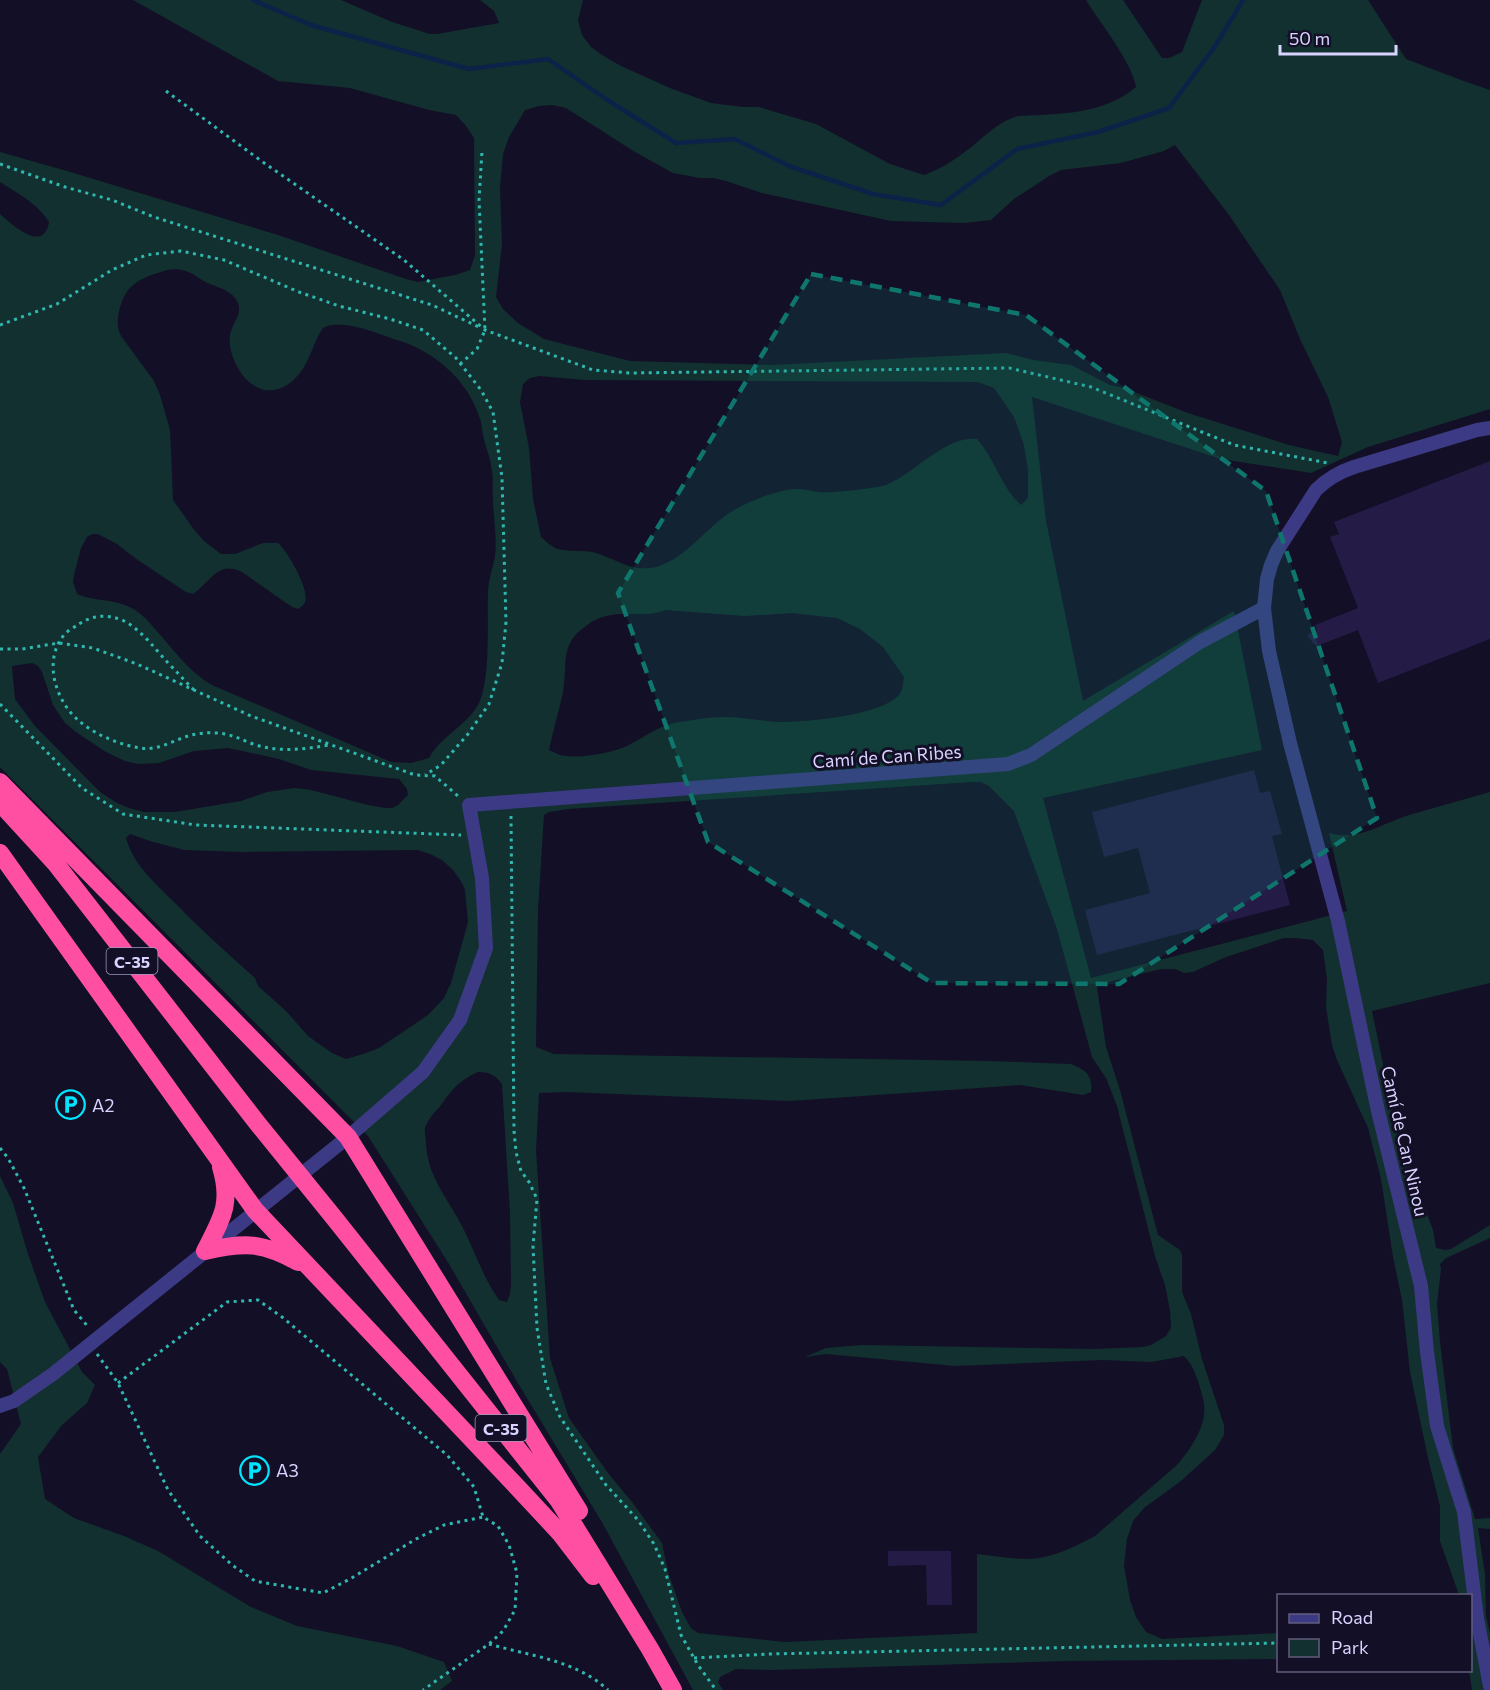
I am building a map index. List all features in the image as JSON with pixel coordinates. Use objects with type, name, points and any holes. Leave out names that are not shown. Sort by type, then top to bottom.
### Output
[{"type":"highway","points":[[0,782],[348,1137],[597,1540],[650,1648]]},
{"type":"highway","name":"C-35","points":[[0,803],[56,864],[258,1124],[558,1501],[650,1648],[673,1690]]},
{"type":"highway","points":[[0,853],[255,1210],[553,1526],[650,1648]]},
{"type":"highway","points":[[205,1251],[224,1214],[225,1184],[219,1159]]},
{"type":"highway","points":[[205,1251],[233,1245],[257,1245],[283,1254],[311,1269]]},
{"type":"street","name":"Camí de Can Ninou","points":[[1490,428],[1354,467],[1333,476],[1316,490],[1277,551],[1267,579],[1264,608],[1269,651],[1290,743],[1338,921],[1378,1111],[1421,1287],[1437,1426],[1464,1512],[1476,1617],[1490,1686]]},
{"type":"street","name":"Camí de Can Ribes","points":[[469,805],[1008,764],[1031,754],[1200,642],[1264,608]]},
{"type":"street","points":[[0,1406],[14,1401],[53,1374],[348,1137],[423,1072],[460,1020],[486,948],[482,878],[469,805]]},
{"type":"path","points":[[166,91],[260,160],[404,260],[485,330]]},
{"type":"path","points":[[460,364],[477,349],[485,330],[479,201],[482,151]]},
{"type":"path","points":[[0,164],[65,187],[112,200],[154,217],[432,305],[485,330],[593,370],[630,373],[1009,368],[1091,387],[1234,445],[1354,467]]},
{"type":"path","points":[[0,325],[57,304],[112,270],[146,255],[182,250],[224,260],[299,292],[423,330],[456,358],[481,390],[493,412],[502,478],[506,622],[502,663],[489,704],[468,734],[441,765],[425,776]]},
{"type":"path","points":[[194,690],[146,638],[124,621],[104,615],[85,621],[65,633],[54,653],[54,674],[58,694],[77,719],[99,734],[123,744],[143,748],[166,745],[189,736],[212,732],[230,734],[255,745],[280,750],[306,749],[330,744]]},
{"type":"path","points":[[0,649],[22,649],[59,643],[93,648],[137,664],[251,716],[415,775],[435,776],[469,805]]},
{"type":"path","points":[[0,704],[82,788],[123,814],[196,825],[474,835]]},
{"type":"path","points":[[511,802],[514,1131],[521,1172],[537,1199],[533,1246],[537,1328],[546,1384],[560,1417],[606,1485],[638,1520],[654,1544],[665,1569],[681,1635],[716,1690]]},
{"type":"path","points":[[0,1148],[24,1188],[74,1310],[87,1325]]},
{"type":"path","points":[[118,1383],[227,1302],[258,1300],[282,1317],[447,1455],[474,1486],[483,1517]]},
{"type":"path","points":[[102,1362],[118,1383],[168,1490],[200,1536],[232,1565],[255,1581],[323,1593],[350,1580],[416,1539],[444,1525],[483,1517],[498,1526],[509,1545],[517,1573],[515,1610],[503,1631],[489,1644],[423,1690]]},
{"type":"path","points":[[694,1658],[769,1654],[1277,1643]]},
{"type":"path","points":[[489,1644],[560,1663],[596,1678],[608,1690]]},
{"type":"highlighted area","points":[[811,274],[1026,315],[1266,491],[1377,818],[1119,984],[932,983],[708,842],[618,593]]},
{"type":"green space","points":[[133,0],[341,0],[392,22],[430,34],[437,34],[499,23],[494,11],[480,0],[583,0],[578,20],[582,35],[591,47],[621,66],[711,103],[759,107],[816,124],[890,164],[924,175],[954,160],[992,130],[1018,116],[1095,108],[1123,96],[1136,87],[1122,55],[1086,0],[1123,0],[1162,58],[1169,58],[1182,52],[1202,0],[1368,0],[1406,59],[1490,90],[1490,409],[1368,447],[1311,473],[1221,459],[1032,397],[1046,521],[1083,701],[1234,611],[1262,750],[1043,798],[1091,978],[1347,911],[1329,833],[1350,835],[1360,833],[1409,815],[1490,792],[1490,983],[1372,1011],[1393,1112],[1403,1148],[1433,1230],[1436,1248],[1451,1249],[1490,1225],[1490,1238],[1446,1258],[1440,1264],[1437,1304],[1453,1448],[1475,1519],[1490,1518],[1490,1529],[1478,1528],[1485,1574],[1486,1616],[1490,1633],[1490,1690],[1472,1690],[1469,1672],[1472,1672],[1472,1594],[1459,1594],[1440,1541],[1440,1506],[1410,1372],[1402,1300],[1381,1179],[1368,1128],[1332,1045],[1326,1007],[1327,979],[1323,950],[1313,940],[1284,938],[1226,957],[1193,972],[1184,973],[1175,969],[1161,969],[1104,983],[1097,987],[1106,1047],[1120,1090],[1158,1235],[1180,1250],[1182,1255],[1182,1292],[1191,1314],[1202,1359],[1224,1425],[1224,1435],[1215,1450],[1181,1481],[1144,1508],[1133,1521],[1127,1539],[1124,1566],[1130,1600],[1136,1617],[1146,1632],[1162,1639],[1277,1633],[1277,1659],[1067,1661],[770,1670],[736,1669],[720,1677],[718,1682],[723,1690],[693,1690],[603,1524],[449,1264],[368,1136],[0,767],[0,214],[19,230],[34,236],[41,236],[46,231],[49,222],[33,204],[0,182],[0,152],[278,235],[406,279],[418,282],[470,270],[475,255],[474,138],[456,115],[429,110],[350,88],[278,81]],"holes":[[[552,105],[566,108],[673,173],[713,178],[762,193],[891,221],[964,223],[991,220],[1014,199],[1061,170],[1121,163],[1164,151],[1175,145],[1229,215],[1280,290],[1300,339],[1328,397],[1342,442],[1338,456],[1289,445],[1188,413],[1124,388],[1110,385],[1071,365],[1033,360],[1006,353],[773,365],[630,361],[544,339],[518,323],[503,309],[496,297],[502,244],[500,188],[503,154],[509,137],[525,110]],[[167,270],[183,270],[226,290],[234,297],[239,311],[230,336],[231,353],[245,378],[261,389],[270,390],[286,386],[300,373],[323,328],[339,324],[370,331],[425,352],[460,381],[476,407],[490,458],[496,536],[496,550],[488,588],[485,681],[478,705],[473,712],[429,758],[411,763],[391,762],[212,685],[188,666],[141,614],[128,606],[77,594],[73,582],[81,548],[87,537],[98,534],[117,544],[186,592],[193,594],[215,574],[226,569],[233,569],[242,572],[292,607],[298,609],[305,602],[306,596],[301,580],[292,562],[278,543],[263,543],[235,554],[221,554],[195,531],[173,500],[170,430],[160,395],[154,381],[121,336],[118,324],[122,302],[130,288],[142,279]],[[539,376],[585,380],[978,382],[994,388],[1014,417],[1024,445],[1028,470],[1028,498],[1021,505],[1008,490],[989,455],[977,439],[965,439],[942,449],[908,473],[886,485],[831,492],[789,489],[757,499],[725,516],[686,551],[663,565],[651,568],[633,567],[596,553],[555,548],[541,537],[533,499],[529,448],[520,402],[523,384],[530,378]],[[665,610],[745,616],[792,613],[837,618],[860,629],[883,647],[904,677],[902,689],[899,695],[890,702],[860,713],[807,721],[779,722],[731,717],[707,718],[666,726],[629,745],[598,754],[564,756],[549,750],[563,692],[566,655],[577,633],[600,618]],[[32,663],[38,666],[53,705],[65,723],[106,752],[125,761],[138,764],[159,763],[194,751],[228,748],[279,759],[311,770],[399,779],[407,789],[408,795],[398,805],[385,808],[295,788],[267,792],[241,801],[175,812],[144,812],[129,808],[100,792],[35,726],[15,699],[12,666]],[[981,782],[989,786],[1014,811],[1057,929],[1092,1057],[1106,1078],[1117,1106],[1155,1256],[1165,1285],[1171,1328],[1166,1336],[1143,1347],[1094,1349],[862,1345],[826,1348],[805,1357],[826,1354],[955,1366],[1102,1360],[1152,1362],[1184,1356],[1198,1381],[1204,1401],[1204,1412],[1201,1428],[1178,1464],[1095,1536],[1046,1557],[1029,1559],[977,1554],[977,1633],[785,1642],[698,1633],[691,1628],[682,1612],[668,1572],[662,1543],[569,1418],[550,1358],[536,1151],[539,1093],[566,1092],[790,1101],[1020,1085],[1083,1095],[1091,1092],[1090,1077],[1071,1064],[554,1054],[536,1047],[538,910],[544,815],[568,809]],[[130,834],[184,850],[243,852],[418,850],[442,860],[454,871],[465,890],[468,922],[451,983],[444,998],[428,1015],[379,1048],[346,1059],[332,1053],[308,1036],[286,1011],[258,986],[255,978],[152,880],[134,856],[126,838]],[[478,1072],[489,1073],[502,1084],[510,1213],[511,1284],[507,1302],[499,1300],[488,1282],[462,1226],[434,1176],[427,1154],[426,1125],[453,1090],[466,1078]]]},
{"type":"green space","points":[[0,1176],[13,1203],[45,1302],[82,1372],[95,1385],[87,1403],[62,1425],[38,1457],[45,1499],[74,1518],[158,1551],[251,1607],[297,1626],[397,1646],[444,1662],[452,1681],[440,1690],[0,1690],[0,1454],[21,1424],[7,1369],[0,1362]]},
{"type":"building","points":[[1490,461],[1490,639],[1378,683],[1358,630],[1317,646],[1313,643],[1307,635],[1317,631],[1315,625],[1358,608],[1330,537],[1339,534],[1334,522]]},
{"type":"building","points":[[1254,770],[1260,793],[1270,791],[1282,834],[1272,836],[1290,905],[1097,955],[1085,910],[1150,893],[1138,848],[1104,857],[1092,812]]},
{"type":"building","points":[[888,1551],[951,1551],[952,1605],[927,1605],[926,1565],[888,1566]]},
{"type":"waterway","points":[[253,0],[311,25],[469,69],[548,59],[676,143],[735,139],[789,166],[873,194],[941,205],[1017,149],[1098,132],[1169,108],[1216,45],[1243,0]]},
{"type":"place","name":"A2","points":[[71,1105]]},
{"type":"place","name":"A3","points":[[255,1470]]}]
